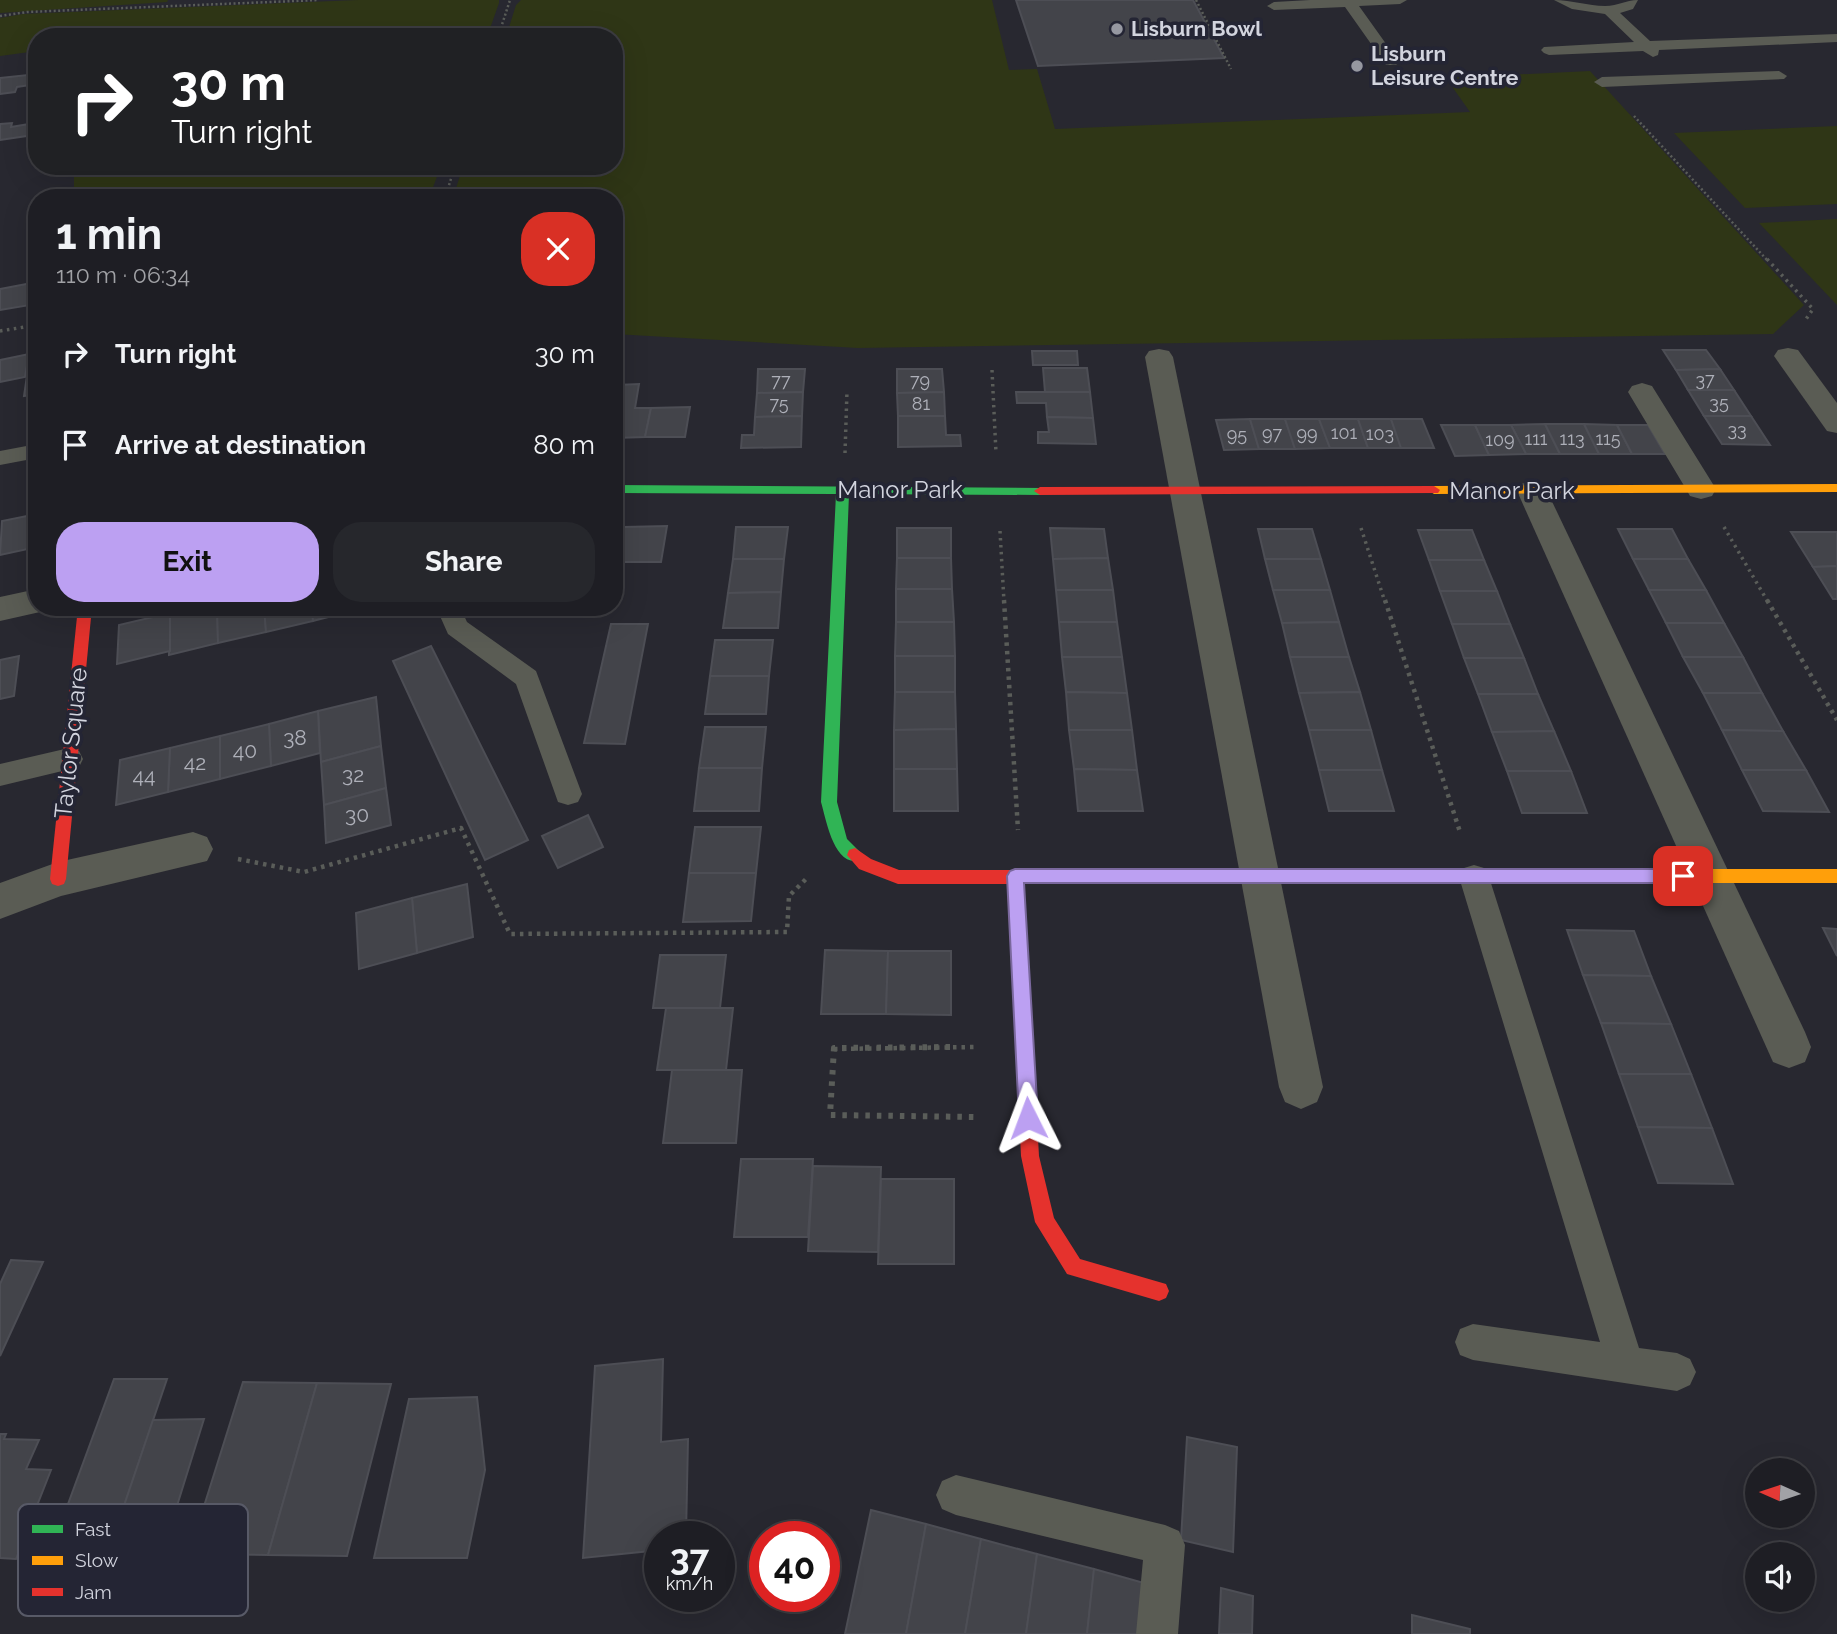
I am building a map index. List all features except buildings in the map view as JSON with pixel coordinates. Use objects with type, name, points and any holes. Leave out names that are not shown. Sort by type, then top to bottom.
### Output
[{"type":"street","points":[[1788,356],[1837,424]]},
{"type":"street","points":[[1159,357],[1301,1087]]},
{"type":"street","points":[[1642,392],[1701,489]]},
{"type":"street","name":"Manor Park","points":[[623,489],[1186,492],[1837,488]]},
{"type":"street","points":[[843,489],[829,802],[840,843],[865,864],[898,877],[1837,876]]},
{"type":"street","points":[[1531,491],[1789,1047]]},
{"type":"street","points":[[0,609],[28,603]]},
{"type":"street","name":"Taylor Square","points":[[58,879],[84,616]]},
{"type":"street","points":[[0,901],[58,879],[193,849]]},
{"type":"street","points":[[1015,876],[1031,1156],[1045,1222],[1074,1267],[1159,1291]]},
{"type":"lane","points":[[1274,6],[1400,0]]},
{"type":"lane","points":[[1561,0],[1584,8],[1609,10],[1628,6],[1631,0]]},
{"type":"lane","points":[[1349,3],[1391,62]]},
{"type":"lane","points":[[1609,10],[1681,79]]},
{"type":"lane","points":[[1549,50],[1837,38]]},
{"type":"lane","points":[[1602,82],[1779,76]]},
{"type":"lane","points":[[0,458],[28,453]]},
{"type":"lane","points":[[452,616],[457,628],[527,678],[568,794]]},
{"type":"lane","points":[[0,775],[69,759]]},
{"type":"lane","points":[[1474,877],[1626,1364]]},
{"type":"lane","points":[[1473,1342],[1677,1372]]},
{"type":"lane","points":[[956,1495],[1165,1545],[1157,1634]]},
{"type":"path","points":[[0,16],[27,12],[319,0]]},
{"type":"path","points":[[501,28],[510,0]]},
{"type":"path","points":[[1196,0],[1231,69]]},
{"type":"path","points":[[1602,82],[1813,309],[1790,344],[1788,356]]},
{"type":"path","points":[[0,331],[28,326]]},
{"type":"path","points":[[992,370],[1018,831],[1015,876]]},
{"type":"path","points":[[843,489],[847,391]]},
{"type":"path","points":[[1701,489],[1837,720]]},
{"type":"path","points":[[1349,491],[1474,877]]},
{"type":"path","points":[[193,849],[304,872],[461,828],[510,934],[787,932],[789,895],[840,843]]},
{"type":"path","points":[[1025,1046],[834,1048],[830,1115],[1028,1118]]},
{"type":"green space","points":[[0,0],[168,0],[0,13]]},
{"type":"green space","points":[[358,0],[499,0],[490,28],[28,28],[28,52],[0,56],[0,18],[23,14]]},
{"type":"green space","points":[[521,0],[992,0],[1009,70],[1037,69],[1055,129],[1470,112],[1446,78],[1590,71],[1804,305],[1773,334],[858,348],[623,335],[623,189],[456,189],[460,175],[623,175],[623,28],[509,28],[516,5]]},
{"type":"green space","points":[[1837,126],[1837,204],[1745,208],[1674,133]]},
{"type":"green space","points":[[74,175],[438,175],[432,189],[74,189]]},
{"type":"green space","points":[[1837,219],[1837,305],[1759,223]]},
{"type":"traffic: fast","points":[[623,489],[1040,491]]},
{"type":"traffic: fast","points":[[843,489],[829,802],[840,843],[855,855]]},
{"type":"traffic: fast","points":[[1190,877],[1674,876]]},
{"type":"traffic: slow","points":[[1434,490],[1837,488]]},
{"type":"traffic: slow","points":[[1674,876],[1837,876]]},
{"type":"traffic: jam","points":[[1040,491],[1434,490]]},
{"type":"traffic: jam","points":[[58,879],[84,616]]},
{"type":"traffic: jam","points":[[855,855],[865,864],[898,877],[1190,877]]},
{"type":"traffic: jam","points":[[1015,876],[1030,1156],[1045,1222],[1074,1267],[1159,1291]]},
{"type":"place","name":"Lisburn Bowl","points":[[1117,29]]},
{"type":"place","name":"Lisburn Leisure Centre","points":[[1357,66]]},
{"type":"route","points":[[1028,1118],[1015,876],[1683,876]]}]
